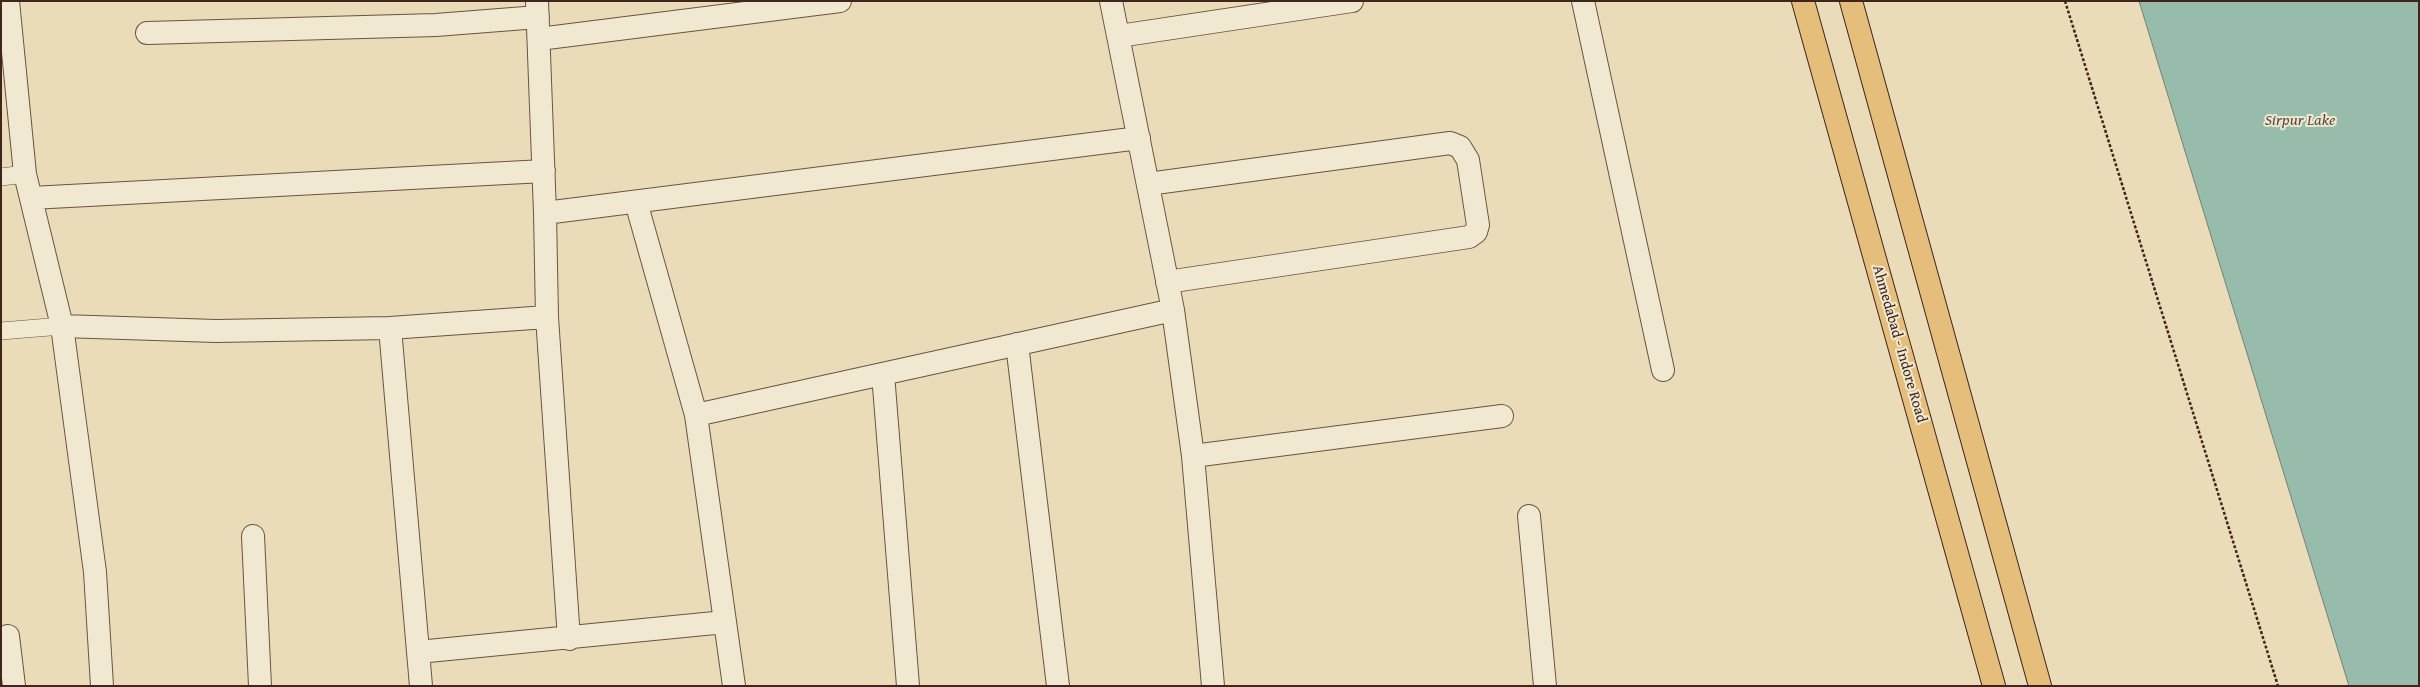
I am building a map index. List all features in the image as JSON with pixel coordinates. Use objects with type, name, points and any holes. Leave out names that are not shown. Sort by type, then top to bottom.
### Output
[{"type":"highway","name":"Ahmedabad - Indore Road","points":[[1803,1],[1994,686]]},
{"type":"highway","points":[[1851,1],[2040,686]]},
{"type":"street","points":[[8,1],[5,24],[25,174],[62,326],[94,572],[102,686]]},
{"type":"street","points":[[539,39],[840,1]]},
{"type":"street","points":[[1111,1],[1173,310],[1192,456],[1213,686]]},
{"type":"street","points":[[1119,36],[1352,1]]},
{"type":"street","points":[[1582,1],[1663,370]]},
{"type":"street","points":[[147,33],[436,25],[538,9],[544,171],[547,317],[569,639]]},
{"type":"street","points":[[545,213],[1139,138]]},
{"type":"street","points":[[1148,184],[1450,143],[1460,147],[1468,160],[1478,225],[1476,232],[1469,237],[1167,282]]},
{"type":"street","points":[[31,198],[544,171]]},
{"type":"street","points":[[636,202],[696,415],[734,686]]},
{"type":"street","points":[[696,415],[1173,310]]},
{"type":"street","points":[[62,326],[216,331],[390,328],[547,317]]},
{"type":"street","points":[[390,328],[421,686]]},
{"type":"street","points":[[1017,344],[1058,686]]},
{"type":"street","points":[[883,374],[908,686]]},
{"type":"street","points":[[1192,456],[1502,416]]},
{"type":"street","points":[[1530,516],[1545,686]]},
{"type":"street","points":[[253,536],[260,686]]},
{"type":"street","points":[[418,652],[569,639],[725,622]]},
{"type":"street","points":[[8,636],[14,686]]},
{"type":"lane","points":[[1,177],[25,174]]},
{"type":"lane","points":[[1,331],[62,326]]},
{"type":"path","points":[[2065,1],[2278,686]]},
{"type":"water","name":"Sirpur Lake","points":[[2139,1],[2419,1],[2419,686],[2349,686]]}]
